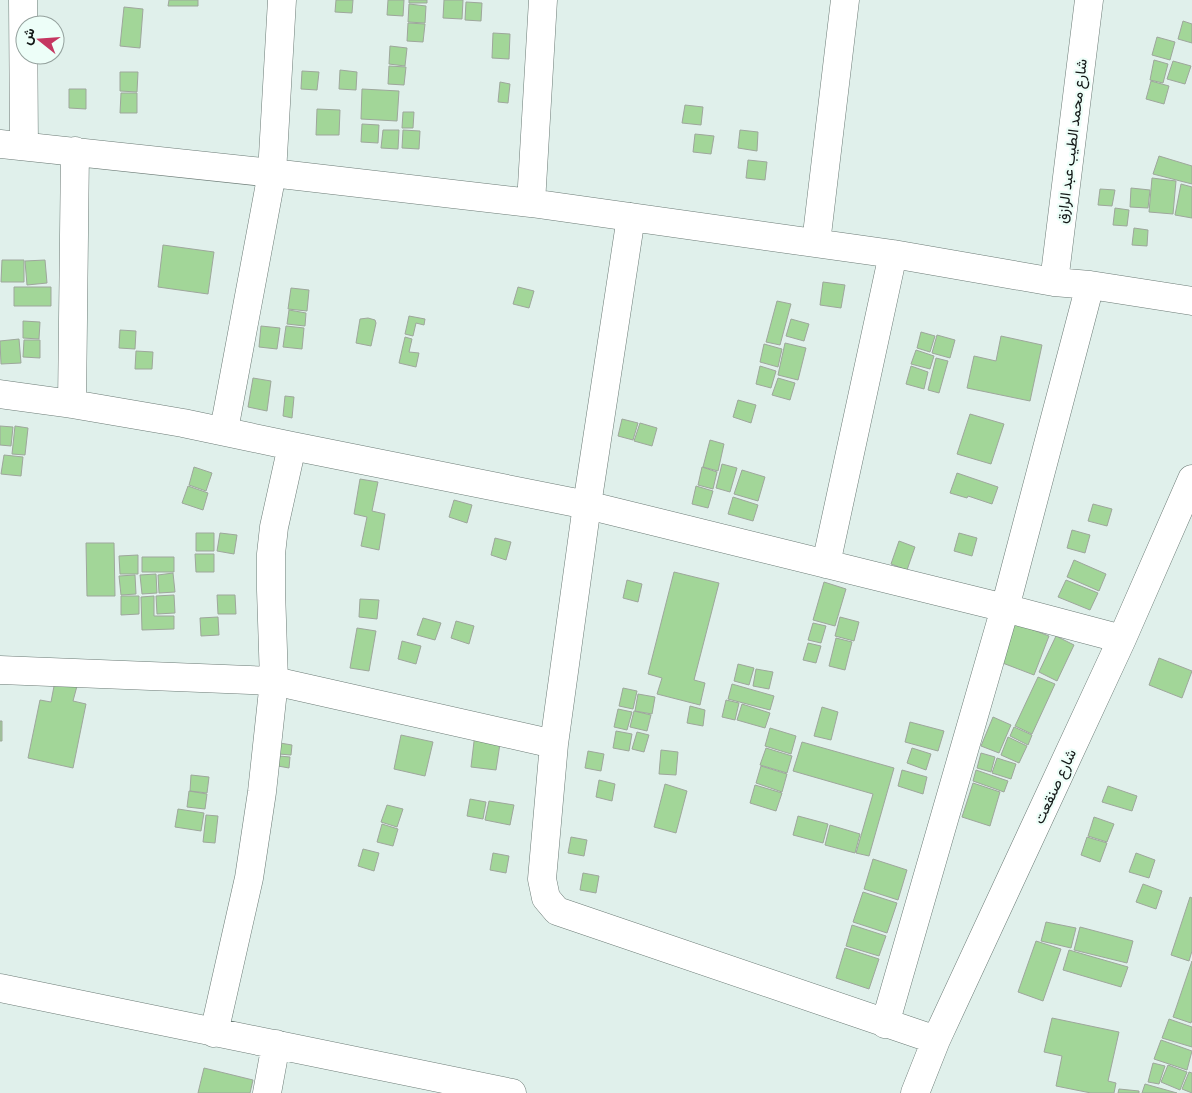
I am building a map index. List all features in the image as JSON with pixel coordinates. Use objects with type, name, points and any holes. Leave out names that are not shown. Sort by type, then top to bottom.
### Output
[{"type":"street","points":[[23,0],[12,145],[531,203],[893,254],[1054,282],[1090,285],[1192,301]]},
{"type":"street","points":[[224,430],[272,173],[282,0]]},
{"type":"street","points":[[531,203],[542,0]]},
{"type":"street","points":[[816,243],[845,0]]},
{"type":"street","name":"شارع محمد الطيب عبد الرازق","points":[[1054,282],[1089,0]]},
{"type":"street","points":[[72,404],[75,151]]},
{"type":"street","points":[[631,217],[587,505],[554,744],[542,880],[546,898],[557,911],[936,1040]]},
{"type":"street","points":[[826,564],[893,254]]},
{"type":"street","points":[[885,1024],[1005,608],[1090,285]]},
{"type":"street","points":[[0,394],[72,404],[224,430],[292,446],[587,505],[1005,608],[1122,639]]},
{"type":"street","points":[[214,1032],[249,878],[262,792],[274,681],[271,554],[274,527],[292,446]]},
{"type":"street","name":"شارع صنقعت","points":[[915,1093],[936,1040],[1122,639],[1192,479]]},
{"type":"street","points":[[0,670],[274,681],[554,744]]},
{"type":"street","points":[[0,988],[512,1093]]},
{"type":"street","points":[[267,1093],[276,1044]]},
{"type":"building","points":[[169,0],[198,0],[198,6],[168,6]]},
{"type":"building","points":[[336,0],[353,0],[352,13],[335,12]]},
{"type":"building","points":[[388,0],[404,0],[403,16],[387,15]]},
{"type":"building","points":[[409,0],[427,0],[427,3],[409,3]]},
{"type":"building","points":[[444,0],[463,0],[462,19],[443,18]]},
{"type":"building","points":[[466,2],[482,3],[481,21],[465,20]]},
{"type":"building","points":[[409,4],[426,6],[425,23],[408,22]]},
{"type":"building","points":[[124,7],[143,9],[140,48],[120,46]]},
{"type":"building","points":[[1183,21],[1192,24],[1192,43],[1178,39]]},
{"type":"building","points":[[408,23],[425,24],[423,42],[407,41]]},
{"type":"building","points":[[493,33],[510,34],[509,59],[492,58]]},
{"type":"building","points":[[1157,37],[1175,42],[1170,60],[1152,55]]},
{"type":"building","points":[[390,46],[407,48],[405,66],[389,64]]},
{"type":"building","points":[[1154,60],[1168,64],[1163,83],[1150,80]]},
{"type":"building","points":[[1173,61],[1191,66],[1185,84],[1167,79]]},
{"type":"building","points":[[389,66],[406,67],[404,85],[388,84]]},
{"type":"building","points":[[340,70],[357,72],[356,90],[339,89]]},
{"type":"building","points":[[302,71],[319,72],[317,90],[301,89]]},
{"type":"building","points":[[120,72],[138,72],[137,92],[120,91]]},
{"type":"building","points":[[1151,81],[1169,86],[1164,104],[1146,99]]},
{"type":"building","points":[[500,82],[510,84],[508,103],[498,102]]},
{"type":"building","points":[[69,89],[86,89],[86,109],[69,108]]},
{"type":"building","points":[[362,89],[399,91],[397,121],[361,119]]},
{"type":"building","points":[[121,93],[137,93],[137,113],[120,113]]},
{"type":"building","points":[[685,105],[703,107],[701,125],[682,123]]},
{"type":"building","points":[[317,109],[340,110],[339,135],[316,135]]},
{"type":"building","points":[[403,112],[414,112],[413,128],[402,128]]},
{"type":"building","points":[[362,124],[379,125],[378,143],[361,142]]},
{"type":"building","points":[[383,130],[399,130],[398,149],[381,148]]},
{"type":"building","points":[[403,130],[420,131],[419,149],[402,148]]},
{"type":"building","points":[[740,130],[758,132],[757,151],[738,148]]},
{"type":"building","points":[[695,134],[714,136],[711,154],[693,152]]},
{"type":"building","points":[[1159,156],[1192,166],[1192,184],[1153,174]]},
{"type":"building","points":[[748,160],[767,162],[765,180],[746,178]]},
{"type":"building","points":[[1152,178],[1176,181],[1173,214],[1149,212]]},
{"type":"building","points":[[1181,184],[1192,187],[1192,218],[1175,215]]},
{"type":"building","points":[[1131,188],[1150,190],[1148,208],[1130,207]]},
{"type":"building","points":[[1100,189],[1115,190],[1112,206],[1098,205]]},
{"type":"building","points":[[1115,208],[1129,210],[1127,226],[1113,225]]},
{"type":"building","points":[[1134,228],[1148,230],[1147,246],[1132,245]]},
{"type":"building","points":[[163,245],[214,252],[208,294],[158,287]]},
{"type":"building","points":[[2,260],[24,260],[24,282],[1,282]]},
{"type":"building","points":[[45,260],[47,283],[27,285],[25,261]]},
{"type":"building","points":[[823,282],[845,285],[841,308],[820,305]]},
{"type":"building","points":[[14,287],[51,287],[51,306],[14,306]]},
{"type":"building","points":[[518,287],[534,291],[529,308],[513,304]]},
{"type":"building","points":[[291,288],[309,290],[307,311],[288,309]]},
{"type":"building","points":[[777,301],[791,304],[780,345],[766,342]]},
{"type":"building","points":[[289,310],[306,313],[305,326],[287,324]]},
{"type":"building","points":[[409,316],[425,319],[424,325],[416,323],[413,336],[405,334]]},
{"type":"building","points":[[368,318],[375,320],[376,323],[371,346],[356,343],[360,319]]},
{"type":"building","points":[[791,319],[809,324],[804,341],[786,336]]},
{"type":"building","points":[[23,321],[40,322],[39,339],[23,338]]},
{"type":"building","points":[[261,326],[280,328],[277,349],[259,347]]},
{"type":"building","points":[[286,326],[304,328],[302,349],[283,347]]},
{"type":"building","points":[[120,330],[136,331],[135,349],[119,348]]},
{"type":"building","points":[[921,332],[935,336],[930,352],[917,348]]},
{"type":"building","points":[[937,335],[955,340],[950,358],[932,353]]},
{"type":"building","points":[[1001,336],[1042,345],[1030,401],[967,388],[974,356],[996,361]]},
{"type":"building","points":[[405,337],[412,339],[409,352],[419,353],[416,367],[399,363]]},
{"type":"building","points":[[19,339],[21,363],[1,364],[0,341]]},
{"type":"building","points":[[24,340],[40,340],[40,358],[23,357]]},
{"type":"building","points":[[785,343],[806,348],[798,380],[778,375]]},
{"type":"building","points":[[764,344],[782,349],[778,367],[760,362]]},
{"type":"building","points":[[916,350],[934,356],[930,369],[911,364]]},
{"type":"building","points":[[136,351],[153,352],[152,369],[135,369]]},
{"type":"building","points":[[936,358],[948,361],[939,393],[928,390]]},
{"type":"building","points":[[760,366],[776,371],[771,388],[756,384]]},
{"type":"building","points":[[911,366],[928,372],[924,389],[906,384]]},
{"type":"building","points":[[253,378],[271,381],[267,411],[248,407]]},
{"type":"building","points":[[778,378],[795,383],[790,400],[772,395]]},
{"type":"building","points":[[285,396],[294,397],[292,418],[283,416]]},
{"type":"building","points":[[738,400],[756,405],[751,423],[733,417]]},
{"type":"building","points":[[970,414],[1004,424],[991,464],[957,454]]},
{"type":"building","points":[[622,419],[638,423],[633,440],[618,436]]},
{"type":"building","points":[[640,423],[657,428],[652,446],[634,441]]},
{"type":"building","points":[[0,426],[13,427],[11,446],[0,445]]},
{"type":"building","points":[[15,426],[28,428],[25,455],[12,454]]},
{"type":"building","points":[[710,440],[724,444],[718,471],[703,467]]},
{"type":"building","points":[[4,455],[23,457],[21,476],[1,474]]},
{"type":"building","points":[[722,464],[737,468],[730,492],[716,488]]},
{"type":"building","points":[[194,467],[212,473],[206,491],[189,485]]},
{"type":"building","points":[[702,467],[717,472],[713,489],[698,485]]},
{"type":"building","points":[[742,470],[765,477],[758,501],[734,494]]},
{"type":"building","points":[[957,473],[998,487],[992,504],[968,496],[967,498],[950,493]]},
{"type":"building","points":[[360,479],[378,482],[372,511],[385,514],[379,550],[361,546],[367,517],[354,514]]},
{"type":"building","points":[[188,486],[208,493],[203,510],[182,503]]},
{"type":"building","points":[[696,486],[713,491],[708,508],[692,504]]},
{"type":"building","points":[[733,497],[758,505],[753,521],[728,514]]},
{"type":"building","points":[[454,500],[472,505],[467,523],[449,517]]},
{"type":"building","points":[[1093,504],[1112,509],[1107,526],[1088,521]]},
{"type":"building","points":[[1072,530],[1090,535],[1085,553],[1067,548]]},
{"type":"building","points":[[196,533],[214,533],[214,551],[196,551]]},
{"type":"building","points":[[220,533],[237,535],[234,554],[217,551]]},
{"type":"building","points":[[959,533],[977,538],[972,556],[954,551]]},
{"type":"building","points":[[495,538],[511,542],[506,560],[491,555]]},
{"type":"building","points":[[899,541],[915,547],[907,570],[891,564]]},
{"type":"building","points":[[86,543],[114,543],[115,596],[87,596]]},
{"type":"building","points":[[195,554],[214,554],[214,572],[196,572]]},
{"type":"building","points":[[138,555],[138,574],[120,574],[119,556]]},
{"type":"building","points":[[142,557],[174,557],[174,572],[142,572]]},
{"type":"building","points":[[1074,560],[1106,574],[1099,591],[1067,577]]},
{"type":"building","points":[[674,572],[719,583],[694,680],[705,683],[700,705],[657,694],[662,678],[648,674]]},
{"type":"building","points":[[173,573],[175,592],[159,593],[158,575]]},
{"type":"building","points":[[156,574],[157,593],[142,594],[140,575]]},
{"type":"building","points":[[135,575],[136,594],[121,595],[119,576]]},
{"type":"building","points":[[627,580],[642,584],[638,602],[623,598]]},
{"type":"building","points":[[1066,580],[1098,593],[1090,610],[1058,597]]},
{"type":"building","points":[[824,582],[846,589],[835,626],[813,620]]},
{"type":"building","points":[[174,595],[175,613],[157,614],[156,596]]},
{"type":"building","points":[[217,595],[235,595],[236,614],[218,614]]},
{"type":"building","points":[[121,596],[139,596],[139,614],[121,615]]},
{"type":"building","points":[[154,596],[154,616],[174,616],[174,629],[142,630],[141,597]]},
{"type":"building","points":[[360,599],[379,600],[377,619],[359,617]]},
{"type":"building","points":[[218,617],[219,635],[201,636],[200,618]]},
{"type":"building","points":[[840,617],[859,622],[854,641],[835,636]]},
{"type":"building","points":[[423,618],[441,623],[435,640],[417,635]]},
{"type":"building","points":[[456,621],[474,626],[469,644],[451,638]]},
{"type":"building","points":[[813,623],[826,626],[821,643],[808,640]]},
{"type":"building","points":[[1015,623],[1049,636],[1034,675],[1000,662]]},
{"type":"building","points":[[357,628],[376,631],[369,671],[350,668]]},
{"type":"building","points":[[1056,636],[1074,645],[1057,681],[1039,672]]},
{"type":"building","points":[[836,638],[852,642],[845,670],[829,666]]},
{"type":"building","points":[[402,641],[421,646],[416,664],[398,659]]},
{"type":"building","points":[[808,643],[821,646],[816,663],[803,660]]},
{"type":"building","points":[[1159,658],[1192,671],[1182,698],[1149,685]]},
{"type":"building","points":[[738,664],[754,668],[749,685],[734,681]]},
{"type":"building","points":[[756,669],[773,672],[769,689],[753,686]]},
{"type":"building","points":[[1038,677],[1055,684],[1032,734],[1015,726]]},
{"type":"building","points":[[55,681],[77,686],[73,701],[86,704],[73,768],[28,758],[40,700],[51,702]]},
{"type":"building","points":[[732,684],[774,696],[770,710],[728,699]]},
{"type":"building","points":[[623,688],[637,691],[633,709],[619,706]]},
{"type":"building","points":[[638,694],[655,697],[652,714],[635,711]]},
{"type":"building","points":[[726,700],[739,703],[735,720],[722,717]]},
{"type":"building","points":[[742,704],[770,713],[765,728],[737,720]]},
{"type":"building","points":[[690,706],[705,710],[703,726],[687,723]]},
{"type":"building","points":[[822,707],[838,712],[831,740],[814,736]]},
{"type":"building","points":[[618,709],[632,712],[627,730],[614,727]]},
{"type":"building","points":[[634,711],[651,715],[647,731],[630,727]]},
{"type":"building","points":[[993,717],[1011,725],[999,753],[981,746]]},
{"type":"building","points":[[0,721],[2,721],[2,741],[0,741]]},
{"type":"building","points":[[910,722],[944,731],[938,751],[905,742]]},
{"type":"building","points":[[1014,727],[1032,735],[1028,745],[1010,736]]},
{"type":"building","points":[[770,728],[796,736],[791,754],[765,746]]},
{"type":"building","points":[[616,731],[632,734],[629,751],[613,748]]},
{"type":"building","points":[[637,732],[649,735],[644,752],[632,749]]},
{"type":"building","points":[[475,733],[501,737],[496,770],[471,767]]},
{"type":"building","points":[[401,735],[433,742],[425,776],[394,769]]},
{"type":"building","points":[[1008,737],[1027,746],[1019,763],[1001,755]]},
{"type":"building","points":[[802,742],[894,768],[869,856],[856,853],[873,794],[793,771]]},
{"type":"building","points":[[280,743],[292,745],[291,755],[279,754]]},
{"type":"building","points":[[766,748],[792,756],[787,773],[760,765]]},
{"type":"building","points":[[912,748],[931,754],[926,770],[907,763]]},
{"type":"building","points":[[661,750],[678,752],[676,775],[659,774]]},
{"type":"building","points":[[588,751],[604,754],[601,771],[585,768]]},
{"type":"building","points":[[981,753],[995,757],[991,772],[977,768]]},
{"type":"building","points":[[279,756],[290,757],[289,768],[278,766]]},
{"type":"building","points":[[997,758],[1016,764],[1011,779],[992,773]]},
{"type":"building","points":[[761,766],[787,774],[782,792],[756,783]]},
{"type":"building","points":[[902,770],[927,777],[923,794],[898,786]]},
{"type":"building","points":[[976,770],[1008,781],[1004,792],[973,781]]},
{"type":"building","points":[[191,775],[209,777],[207,793],[190,791]]},
{"type":"building","points":[[599,780],[615,784],[612,801],[596,797]]},
{"type":"building","points":[[973,783],[1000,792],[990,826],[962,817]]},
{"type":"building","points":[[665,784],[687,791],[676,833],[654,827]]},
{"type":"building","points":[[755,785],[782,793],[776,811],[750,803]]},
{"type":"building","points":[[1108,786],[1137,796],[1132,811],[1102,802]]},
{"type":"building","points":[[189,791],[207,794],[205,809],[187,807]]},
{"type":"building","points":[[470,799],[486,802],[483,819],[467,816]]},
{"type":"building","points":[[489,801],[514,805],[510,825],[485,820]]},
{"type":"building","points":[[387,805],[403,809],[397,827],[381,822]]},
{"type":"building","points":[[178,809],[204,813],[201,831],[175,827]]},
{"type":"building","points":[[206,815],[218,816],[215,843],[203,842]]},
{"type":"building","points":[[798,816],[828,824],[823,843],[793,835]]},
{"type":"building","points":[[1094,817],[1114,824],[1107,842],[1088,836]]},
{"type":"building","points":[[382,824],[398,829],[393,846],[377,842]]},
{"type":"building","points":[[830,825],[860,834],[855,853],[825,845]]},
{"type":"building","points":[[571,837],[587,840],[584,856],[568,853]]},
{"type":"building","points":[[1087,837],[1107,843],[1100,862],[1081,855]]},
{"type":"building","points":[[363,849],[379,853],[374,871],[358,866]]},
{"type":"building","points":[[493,853],[509,856],[506,873],[490,870]]},
{"type":"building","points":[[1136,853],[1155,860],[1149,878],[1129,872]]},
{"type":"building","points":[[873,859],[907,870],[898,900],[864,889]]},
{"type":"building","points":[[583,873],[599,876],[596,893],[580,890]]},
{"type":"building","points":[[1143,884],[1162,891],[1156,909],[1136,902]]},
{"type":"building","points":[[863,892],[897,903],[887,933],[853,922]]},
{"type":"building","points":[[1190,897],[1192,898],[1192,951],[1189,961],[1171,955]]},
{"type":"building","points":[[1046,922],[1076,928],[1071,948],[1041,941]]},
{"type":"building","points":[[852,925],[886,936],[879,956],[846,946]]},
{"type":"building","points":[[1080,927],[1133,941],[1127,963],[1074,950]]},
{"type":"building","points":[[1036,941],[1061,949],[1043,1001],[1018,992]]},
{"type":"building","points":[[845,948],[879,959],[869,989],[836,978]]},
{"type":"building","points":[[1069,950],[1128,967],[1121,987],[1063,970]]},
{"type":"building","points":[[1192,961],[1192,1020],[1191,1023],[1173,1017]]},
{"type":"building","points":[[1052,1018],[1119,1032],[1108,1081],[1116,1083],[1114,1093],[1091,1093],[1056,1086],[1062,1056],[1044,1052]]},
{"type":"building","points":[[1169,1019],[1192,1027],[1192,1047],[1162,1038]]},
{"type":"building","points":[[1161,1040],[1192,1051],[1187,1070],[1154,1059]]},
{"type":"building","points":[[1153,1063],[1165,1066],[1159,1084],[1148,1082]]},
{"type":"building","points":[[1168,1065],[1187,1072],[1180,1090],[1161,1082]]},
{"type":"building","points":[[204,1068],[253,1080],[250,1093],[198,1093]]},
{"type":"building","points":[[1189,1072],[1192,1073],[1192,1093],[1182,1089]]},
{"type":"building","points":[[1145,1084],[1177,1093],[1142,1093]]},
{"type":"building","points":[[1119,1089],[1139,1091],[1139,1093],[1118,1093]]}]
